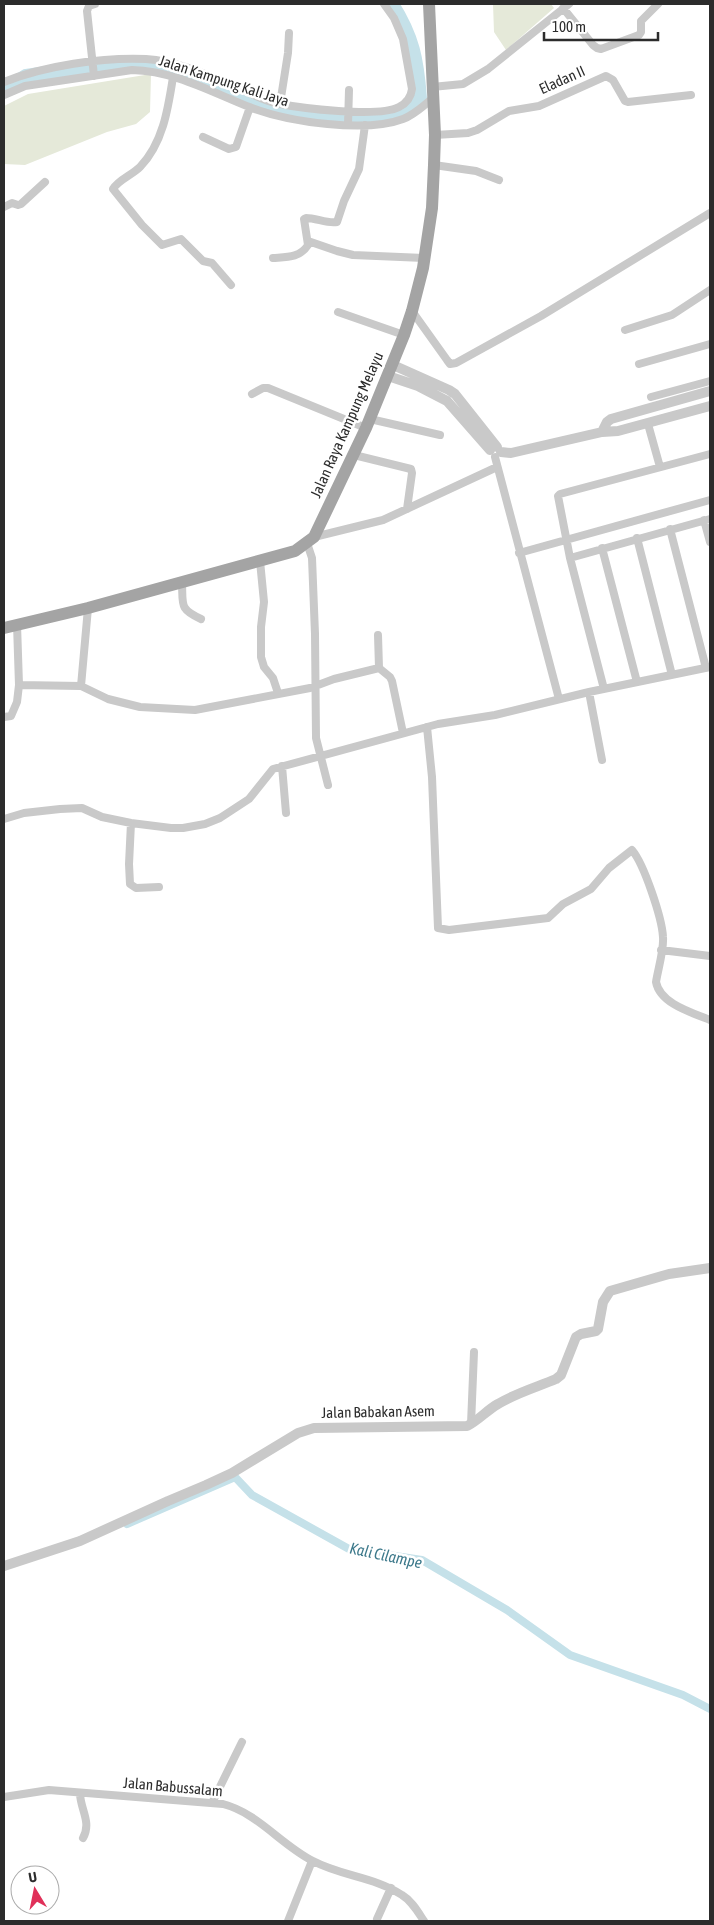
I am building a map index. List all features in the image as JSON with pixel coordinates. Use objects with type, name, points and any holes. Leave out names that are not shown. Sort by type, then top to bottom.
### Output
[{"type":"main road","name":"Jalan Raya Kampung Melayu","points":[[311,540],[354,455],[391,370],[412,311],[424,258],[432,208],[434,165],[429,4]]},
{"type":"main road","points":[[4,628],[88,608],[295,551],[311,540]]},
{"type":"street","points":[[94,75],[87,10],[88,6],[95,4]]},
{"type":"street","points":[[4,82],[21,75],[42,70],[92,63],[146,59],[180,65],[263,99],[280,104],[347,117],[372,111],[395,109],[410,97],[412,89],[403,39],[394,18],[384,4]]},
{"type":"street","points":[[432,93],[459,86],[488,69],[566,6],[593,45],[601,49],[638,35],[641,32],[641,21],[658,4]]},
{"type":"street","points":[[280,104],[288,53],[289,33]]},
{"type":"street","name":"Jalan Kampung Kali Jaya","points":[[4,95],[25,86],[132,70],[148,71],[173,77],[250,107],[284,117],[347,117],[365,124],[380,124],[404,118],[432,93]]},
{"type":"street","name":"Eladan II","points":[[434,135],[468,133],[477,130],[509,111],[539,106],[606,76],[613,80],[625,101],[628,102],[691,95]]},
{"type":"street","points":[[173,77],[162,131],[150,155],[132,175],[115,185],[113,189],[142,225],[162,245],[167,245],[176,239],[181,239],[203,261],[212,263],[231,286]]},
{"type":"street","points":[[347,117],[348,90]]},
{"type":"street","points":[[202,137],[228,149],[236,147],[250,107]]},
{"type":"street","points":[[273,258],[301,254],[308,245],[304,219],[317,218],[334,223],[338,219],[359,169],[365,124]]},
{"type":"street","points":[[434,165],[476,171],[499,180]]},
{"type":"street","points":[[4,207],[12,202],[20,204],[45,182]]},
{"type":"street","points":[[412,311],[450,364],[456,364],[540,316],[710,213]]},
{"type":"street","points":[[308,240],[337,251],[353,254],[424,258]]},
{"type":"street","points":[[625,330],[672,315],[710,290]]},
{"type":"street","points":[[338,312],[404,335]]},
{"type":"street","points":[[639,364],[710,344]]},
{"type":"street","points":[[391,370],[447,401],[496,455],[519,552],[559,700]]},
{"type":"street","points":[[651,397],[710,381]]},
{"type":"street","points":[[252,394],[263,388],[268,388],[368,423],[440,434]]},
{"type":"street","points":[[602,432],[607,422],[612,419],[710,391]]},
{"type":"street","points":[[328,785],[316,738],[311,540],[383,520],[407,510],[496,455],[515,453],[602,432],[618,431],[710,406]]},
{"type":"street","points":[[648,424],[660,467]]},
{"type":"street","points":[[604,689],[570,558],[557,497],[560,494],[710,454]]},
{"type":"street","points":[[354,455],[411,469],[407,510]]},
{"type":"street","points":[[519,552],[710,500]]},
{"type":"street","points":[[570,558],[707,520],[710,542]]},
{"type":"street","points":[[4,819],[33,812],[82,808],[102,817],[131,823],[177,828],[205,824],[220,818],[249,799],[271,771],[282,766],[403,732],[453,721],[495,715],[589,692],[708,668],[670,529]]},
{"type":"street","points":[[637,538],[672,675]]},
{"type":"street","points":[[602,548],[637,682]]},
{"type":"street","points":[[260,561],[264,602],[261,627],[261,657],[264,666],[273,678],[278,693]]},
{"type":"street","points":[[182,582],[184,608],[190,614],[201,619]]},
{"type":"street","points":[[81,686],[88,608]]},
{"type":"street","points":[[4,717],[11,716],[17,702],[19,685],[17,624]]},
{"type":"street","points":[[378,635],[380,668],[392,681],[403,732]]},
{"type":"street","points":[[19,685],[81,686],[108,699],[152,709],[195,710],[315,686],[334,679],[380,668]]},
{"type":"street","points":[[589,692],[602,760]]},
{"type":"street","points":[[427,727],[432,777],[438,928],[449,930],[548,918],[563,904],[591,889],[609,868],[632,850],[638,859],[653,897],[663,938],[656,982],[657,987],[671,1003],[710,1020]]},
{"type":"street","points":[[282,766],[286,813]]},
{"type":"street","points":[[131,823],[130,884],[136,888],[159,887]]},
{"type":"street","points":[[661,950],[710,956]]},
{"type":"street","points":[[471,1424],[486,1411],[500,1403],[556,1379],[561,1375],[576,1337],[598,1329],[604,1297],[610,1291],[669,1274],[710,1268]]},
{"type":"street","points":[[471,1424],[474,1352]]},
{"type":"street","name":"Jalan Babakan Asem","points":[[4,1566],[80,1540],[168,1500],[206,1486],[306,1430],[314,1428],[466,1426],[471,1424]]},
{"type":"street","points":[[212,1803],[242,1742]]},
{"type":"street","name":"Jalan Babussalam","points":[[4,1797],[49,1790],[233,1806],[249,1815],[312,1861],[391,1888],[410,1900],[424,1921]]},
{"type":"street","points":[[80,1793],[81,1807],[87,1824],[83,1838]]},
{"type":"street","points":[[288,1921],[312,1861]]},
{"type":"street","points":[[377,1919],[391,1888]]},
{"type":"green space","points":[[493,4],[551,4],[554,8],[506,50],[494,32]]},
{"type":"green space","points":[[151,74],[150,112],[136,124],[107,132],[25,165],[4,164],[4,106],[28,94]]},
{"type":"waterway","points":[[4,90],[26,76],[123,62],[160,65],[214,82],[265,105],[314,114],[369,120],[410,109],[420,98],[413,49],[405,27],[392,4]]},
{"type":"waterway","name":"Kali Cilampe","points":[[127,1524],[235,1477],[252,1495],[349,1549],[422,1560],[507,1610],[570,1655],[683,1695],[710,1709]]}]
